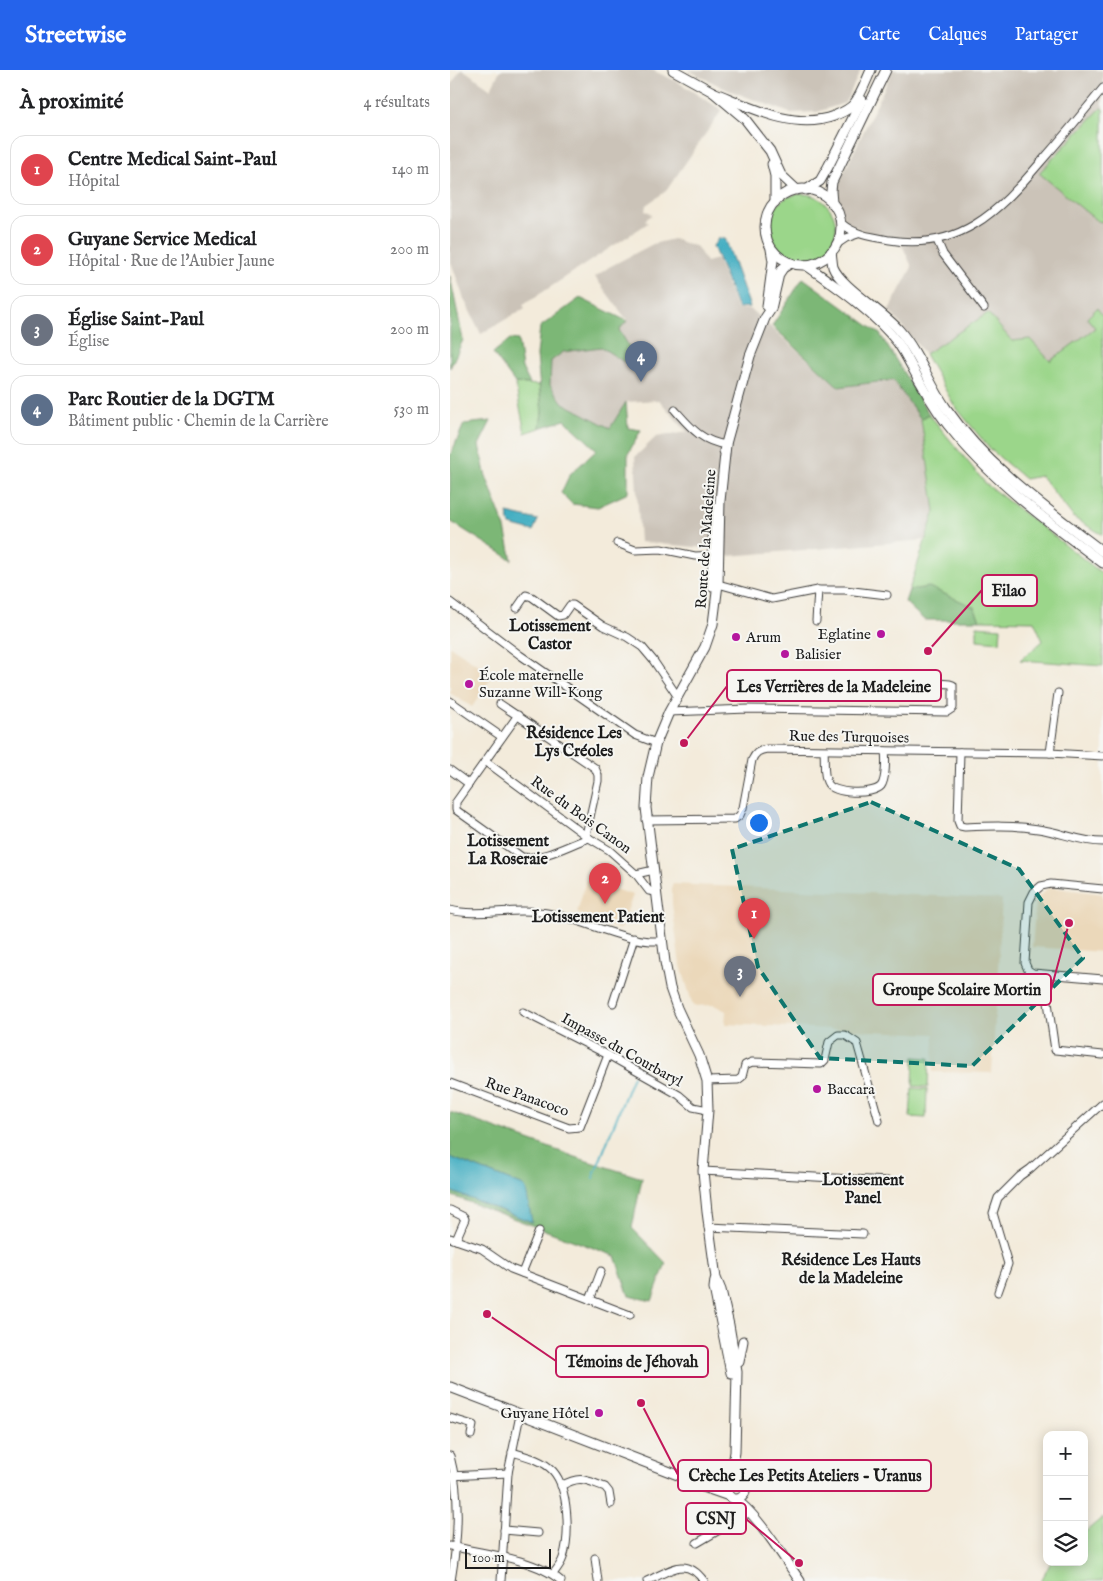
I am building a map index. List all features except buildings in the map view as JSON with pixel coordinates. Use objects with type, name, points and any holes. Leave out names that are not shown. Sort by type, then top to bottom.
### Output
[{"type":"main road","points":[[673,70],[713,92],[780,117],[794,120],[817,120],[837,115],[846,110],[854,104],[871,70]]},
{"type":"main road","points":[[834,248],[815,263],[806,265],[791,263],[780,258],[771,249],[766,238],[766,217],[774,202],[785,194],[802,190],[820,181],[876,70]]},
{"type":"main road","points":[[832,204],[832,182],[886,70]]},
{"type":"main road","points":[[713,92],[745,119],[770,151],[781,175],[802,190],[816,192],[825,196],[832,204],[841,223],[840,234],[834,248],[833,267],[837,274],[900,330],[946,409],[983,454],[1040,504],[1103,552]]},
{"type":"main road","points":[[770,151],[774,176],[774,202]]},
{"type":"main road","name":"Route de la Madeleine","points":[[765,318],[773,260],[771,249]]},
{"type":"main road","name":"Route de la Madeleine","points":[[697,662],[710,613],[726,445],[750,356],[765,318],[771,309],[779,274],[783,268],[791,263]]},
{"type":"main road","points":[[806,265],[888,331],[899,345],[935,407],[956,436],[978,460],[1030,505],[1103,562]]},
{"type":"main road","name":"Route de la Madeleine","points":[[716,555],[718,584],[711,630],[705,647],[669,712],[656,743],[648,777],[646,820],[670,988],[677,1008],[699,1055],[707,1081],[708,1110],[703,1171],[708,1227],[716,1278],[721,1290],[729,1325],[737,1372],[735,1452],[730,1483]]},
{"type":"main road","name":"Route de la Madeleine","points":[[716,1278],[714,1288],[735,1392]]},
{"type":"main road","points":[[729,1325],[742,1337],[737,1372]]},
{"type":"main road","points":[[450,1387],[678,1475],[719,1486],[730,1483],[738,1481],[744,1487],[740,1498],[731,1497],[727,1491],[730,1483]]},
{"type":"main road","name":"Route de la Madeleine","points":[[735,1452],[738,1470],[759,1523]]},
{"type":"main road","name":"Route de la Madeleine","points":[[678,1475],[689,1482],[731,1497],[745,1506],[800,1581]]},
{"type":"street","points":[[841,223],[849,230],[858,234],[897,241],[919,242],[937,240],[973,226],[1000,206],[1052,150],[1103,88]]},
{"type":"street","points":[[834,248],[846,238],[858,234]]},
{"type":"street","points":[[937,240],[942,254],[984,308]]},
{"type":"street","points":[[675,410],[691,428],[712,443],[726,445]]},
{"type":"street","points":[[617,543],[635,550],[661,548],[695,556],[716,555]]},
{"type":"street","points":[[718,584],[772,599],[818,590],[845,590],[887,595]]},
{"type":"street","points":[[816,621],[818,590]]},
{"type":"street","points":[[517,608],[526,595],[532,597],[558,616],[563,615],[570,605],[573,605],[603,626],[627,637],[642,647],[678,697]]},
{"type":"street","points":[[450,602],[520,655],[626,729],[656,743]]},
{"type":"street","points":[[669,712],[748,709],[950,711],[952,708],[953,685],[925,682]]},
{"type":"street","points":[[1050,753],[1058,693]]},
{"type":"street","points":[[450,701],[502,737]]},
{"type":"street","points":[[500,704],[518,716],[595,768],[597,772],[598,781],[587,836],[543,855],[530,858],[522,857],[457,812],[455,808],[456,802],[484,761],[518,716]]},
{"type":"street","name":"Rue des Turquoises","points":[[646,820],[735,819],[740,815],[743,808],[754,754],[760,750],[767,749],[1050,753],[1103,756]]},
{"type":"street","points":[[824,751],[825,775],[828,784],[836,790],[848,791],[872,790],[881,786],[884,773],[885,751]]},
{"type":"street","points":[[960,752],[958,821],[960,826],[1036,828],[1071,838],[1103,842]]},
{"type":"street","name":"Rue du Bois Canon","points":[[484,761],[609,850],[636,874],[649,891],[657,892]]},
{"type":"street","points":[[450,770],[469,784]]},
{"type":"street","name":"Rue du Bois Canon","points":[[636,874],[654,870]]},
{"type":"street","points":[[1103,889],[1051,884],[1041,886],[1031,894],[1026,964],[1030,972],[1044,975],[1103,980]]},
{"type":"street","points":[[450,910],[466,912],[536,911],[551,913],[614,934],[662,940]]},
{"type":"street","points":[[614,1003],[634,938]]},
{"type":"street","points":[[1044,975],[1055,1050],[1102,1056]]},
{"type":"street","name":"Impasse du Courbaryl","points":[[523,1012],[608,1055],[679,1095],[693,1107],[708,1110]]},
{"type":"street","points":[[707,1081],[738,1080],[742,1077],[746,1065],[752,1062],[821,1064],[825,1060],[829,1042],[838,1036],[846,1035],[857,1043],[879,1121]]},
{"type":"street","name":"Rue Panacoco","points":[[450,1083],[569,1128],[580,1127],[608,1055]]},
{"type":"street","points":[[998,1292],[1008,1264],[993,1213],[998,1198],[1020,1176],[1103,1103]]},
{"type":"street","points":[[703,1171],[888,1181]]},
{"type":"street","points":[[450,1210],[465,1219],[453,1239],[488,1252],[506,1265],[522,1273],[630,1315]]},
{"type":"street","points":[[708,1227],[863,1234]]},
{"type":"street","points":[[522,1273],[540,1231]]},
{"type":"street","points":[[590,1300],[601,1271]]},
{"type":"street","points":[[502,1581],[508,1473],[520,1415]]},
{"type":"street","points":[[450,1418],[473,1425],[471,1435]]},
{"type":"street","points":[[512,1452],[533,1458],[550,1468],[555,1473],[561,1486],[567,1511],[564,1553],[561,1564],[553,1574]]},
{"type":"street","points":[[450,1456],[458,1513],[451,1581]]},
{"type":"street","points":[[453,1476],[508,1473]]},
{"type":"street","points":[[561,1486],[572,1480],[581,1479],[605,1487],[609,1492],[611,1504]]},
{"type":"street","points":[[697,1543],[750,1512]]},
{"type":"street","points":[[504,1530],[538,1533]]},
{"type":"street","points":[[453,1547],[537,1567],[553,1574],[561,1581]]},
{"type":"street","points":[[595,1558],[598,1581]]},
{"type":"street","points":[[647,1581],[660,1578],[676,1568],[684,1566],[690,1567],[697,1572],[704,1581]]},
{"type":"highlighted area","points":[[871,802],[1019,869],[1083,958],[972,1066],[820,1058],[758,967],[732,849]]},
{"type":"shaded area","points":[[461,70],[464,70],[491,89],[500,70],[652,70],[676,81],[722,110],[666,191],[646,205],[645,211],[652,215],[645,220],[648,223],[523,305],[525,308],[481,334],[464,299],[450,259],[450,86]]},
{"type":"shaded area","points":[[688,70],[861,70],[845,103],[817,112],[790,113],[728,90]]},
{"type":"shaded area","points":[[893,70],[1103,70],[1103,109],[1101,108],[1039,173],[1097,221],[1103,222],[1103,316],[1097,308],[1095,328],[1050,361],[1030,339],[1012,341],[988,313],[925,354],[889,310],[912,267],[903,247],[849,224],[844,218],[840,206],[838,185]]},
{"type":"shaded area","points":[[673,239],[697,247],[706,262],[717,259],[737,309],[750,309],[839,387],[893,380],[921,419],[935,511],[925,540],[729,556],[706,548],[640,542],[635,457],[656,437],[687,432],[659,400],[626,402],[610,428],[563,403],[550,385],[551,361],[563,352],[601,347],[624,361],[635,356],[619,330],[627,320],[595,277],[609,267],[653,244]]},
{"type":"shaded area","name":"École maternelle Suzanne Will-Kong","points":[[450,646],[493,675],[472,707],[450,693]]},
{"type":"shaded area","points":[[586,880],[633,895],[620,930],[577,913]]},
{"type":"shaded area","points":[[672,884],[1002,899],[992,1073],[933,1072],[934,1034],[725,1024],[726,1011],[714,1005],[693,1006],[679,959],[672,904]]},
{"type":"shaded area","points":[[1049,887],[1103,894],[1103,952],[1032,947],[1036,899]]},
{"type":"green space","points":[[1101,108],[1103,109],[1103,222],[1097,221],[1039,173]]},
{"type":"green space","points":[[802,194],[815,197],[826,204],[833,215],[836,228],[833,241],[826,252],[815,259],[802,262],[789,259],[778,252],[771,241],[768,228],[771,215],[778,204],[789,197]]},
{"type":"green space","points":[[450,276],[463,340],[450,368]]},
{"type":"green space","points":[[803,278],[880,334],[929,414],[921,419],[893,380],[839,387],[772,326]]},
{"type":"green space","points":[[580,298],[627,321],[619,330],[635,356],[634,362],[624,362],[601,347],[563,352],[551,361],[550,385],[563,403],[610,428],[626,402],[628,428],[641,430],[628,454],[628,493],[598,507],[572,504],[561,493],[570,474],[597,450],[565,420],[540,428],[542,412],[537,355],[540,327]]},
{"type":"green space","points":[[1097,308],[1103,316],[1103,535],[1074,518],[1041,476],[1025,479],[990,449],[954,405],[925,354],[988,313],[1012,341],[1030,339],[1050,361],[1095,328],[1087,318]]},
{"type":"green space","points":[[510,339],[518,340],[522,368],[530,384],[515,383],[493,353]]},
{"type":"green space","points":[[515,383],[539,385],[542,412],[540,428],[525,433]]},
{"type":"green space","points":[[929,414],[986,484],[1103,574],[1103,666],[1020,660],[1043,641],[1034,621],[980,620],[974,607],[909,590],[935,511],[921,419]]},
{"type":"green space","points":[[491,421],[479,445],[485,473],[505,528],[512,560],[450,521],[450,456],[464,424]]},
{"type":"green space","points":[[929,587],[974,607],[980,620],[924,620],[905,602],[909,590]]},
{"type":"green space","points":[[977,626],[1001,628],[1000,642],[977,640]]},
{"type":"green space","points":[[914,1057],[929,1058],[928,1087],[913,1086]]},
{"type":"green space","points":[[912,1088],[927,1089],[926,1118],[910,1117]]},
{"type":"green space","points":[[450,1112],[584,1160],[642,1178],[632,1228],[666,1263],[652,1301],[629,1296],[615,1256],[450,1195],[450,1191],[531,1222],[524,1186],[450,1157]]},
{"type":"green space","points":[[1103,1517],[1103,1581],[1041,1581],[1049,1566],[1088,1566],[1088,1530]]},
{"type":"water","points":[[725,238],[750,307],[738,308],[713,246],[718,239]]},
{"type":"water","points":[[507,513],[538,520],[533,531],[510,525]]},
{"type":"water","points":[[450,1157],[524,1186],[532,1222],[450,1191]]},
{"type":"waterway","points":[[593,1178],[633,1076]]},
{"type":"place","name":"Parc Routier de la DGTM","points":[[641,382]]},
{"type":"place","name":"Eglatine","points":[[881,634]]},
{"type":"place","name":"Arum","points":[[736,637]]},
{"type":"place","name":"Filao","points":[[928,651]]},
{"type":"place","name":"Balisier","points":[[785,654]]},
{"type":"place","name":"École maternelle Suzanne Will-Kong","points":[[469,684]]},
{"type":"place","name":"Les Verrières de la Madeleine","points":[[684,743]]},
{"type":"place","name":"Guyane Service Medical","points":[[605,904]]},
{"type":"place","name":"Groupe Scolaire Mortin","points":[[1069,923]]},
{"type":"place","name":"Centre Medical Saint-Paul","points":[[754,939]]},
{"type":"place","name":"Église Saint-Paul","points":[[740,997]]},
{"type":"place","name":"Baccara","points":[[817,1089]]},
{"type":"place","name":"Témoins de Jéhovah","points":[[487,1314]]},
{"type":"place","name":"Crèche Les Petits Ateliers - Uranus","points":[[641,1403]]},
{"type":"place","name":"Guyane Hôtel","points":[[599,1413]]},
{"type":"place","name":"CSNJ","points":[[799,1563]]},
{"type":"district","name":"Lotissement Castor","points":[[550,636]]},
{"type":"district","name":"Résidence Les Lys Créoles","points":[[574,743]]},
{"type":"district","name":"Lotissement La Roseraie","points":[[508,851]]},
{"type":"district","name":"Lotissement Patient","points":[[598,918]]},
{"type":"district","name":"Lotissement Panel","points":[[863,1190]]},
{"type":"district","name":"Résidence Les Hauts de la Madeleine","points":[[851,1270]]}]
